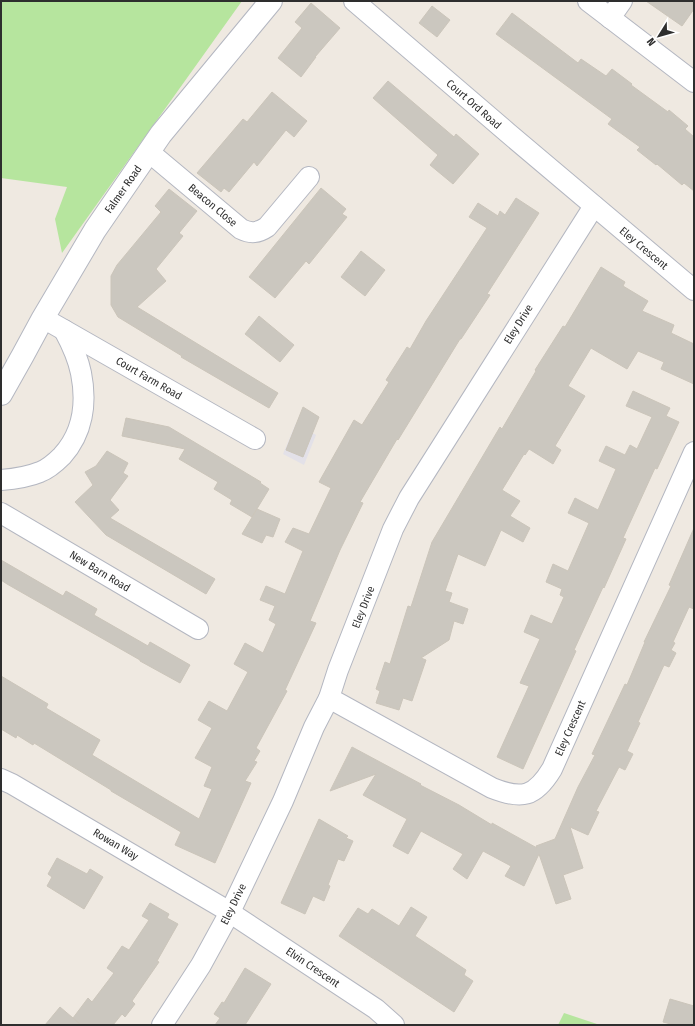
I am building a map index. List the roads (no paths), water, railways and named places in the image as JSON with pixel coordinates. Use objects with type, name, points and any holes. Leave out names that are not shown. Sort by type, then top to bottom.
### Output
[{"type":"main road","name":"Falmer Road","points":[[1,394],[43,318],[95,230],[161,134],[270,1]]},
{"type":"street","name":"Court Ord Road","points":[[354,1],[594,206]]},
{"type":"street","points":[[588,1],[694,82]]},
{"type":"street","points":[[610,18],[622,1]]},
{"type":"street","name":"Beacon Close","points":[[149,152],[242,229],[248,232],[261,231],[267,228],[309,177]]},
{"type":"street","name":"Eley Crescent","points":[[594,206],[694,290]]},
{"type":"street","name":"Eley Drive","points":[[162,1025],[201,965],[230,912],[283,802],[314,728],[329,698],[338,670],[403,509],[594,206]]},
{"type":"street","name":"Court Farm Road","points":[[43,318],[255,439]]},
{"type":"street","points":[[1,480],[16,479],[41,472],[52,466],[68,449],[74,438],[83,415],[83,390],[81,372],[74,351],[64,330]]},
{"type":"street","name":"Eley Crescent","points":[[329,698],[492,788],[514,795],[520,795],[534,790],[544,781],[552,768],[694,452]]},
{"type":"street","name":"New Barn Road","points":[[1,513],[198,629]]},
{"type":"street","name":"Rowan Way","points":[[1,779],[84,825],[230,912]]},
{"type":"street","name":"Elvin Crescent","points":[[230,912],[376,1008],[394,1025]]}]
